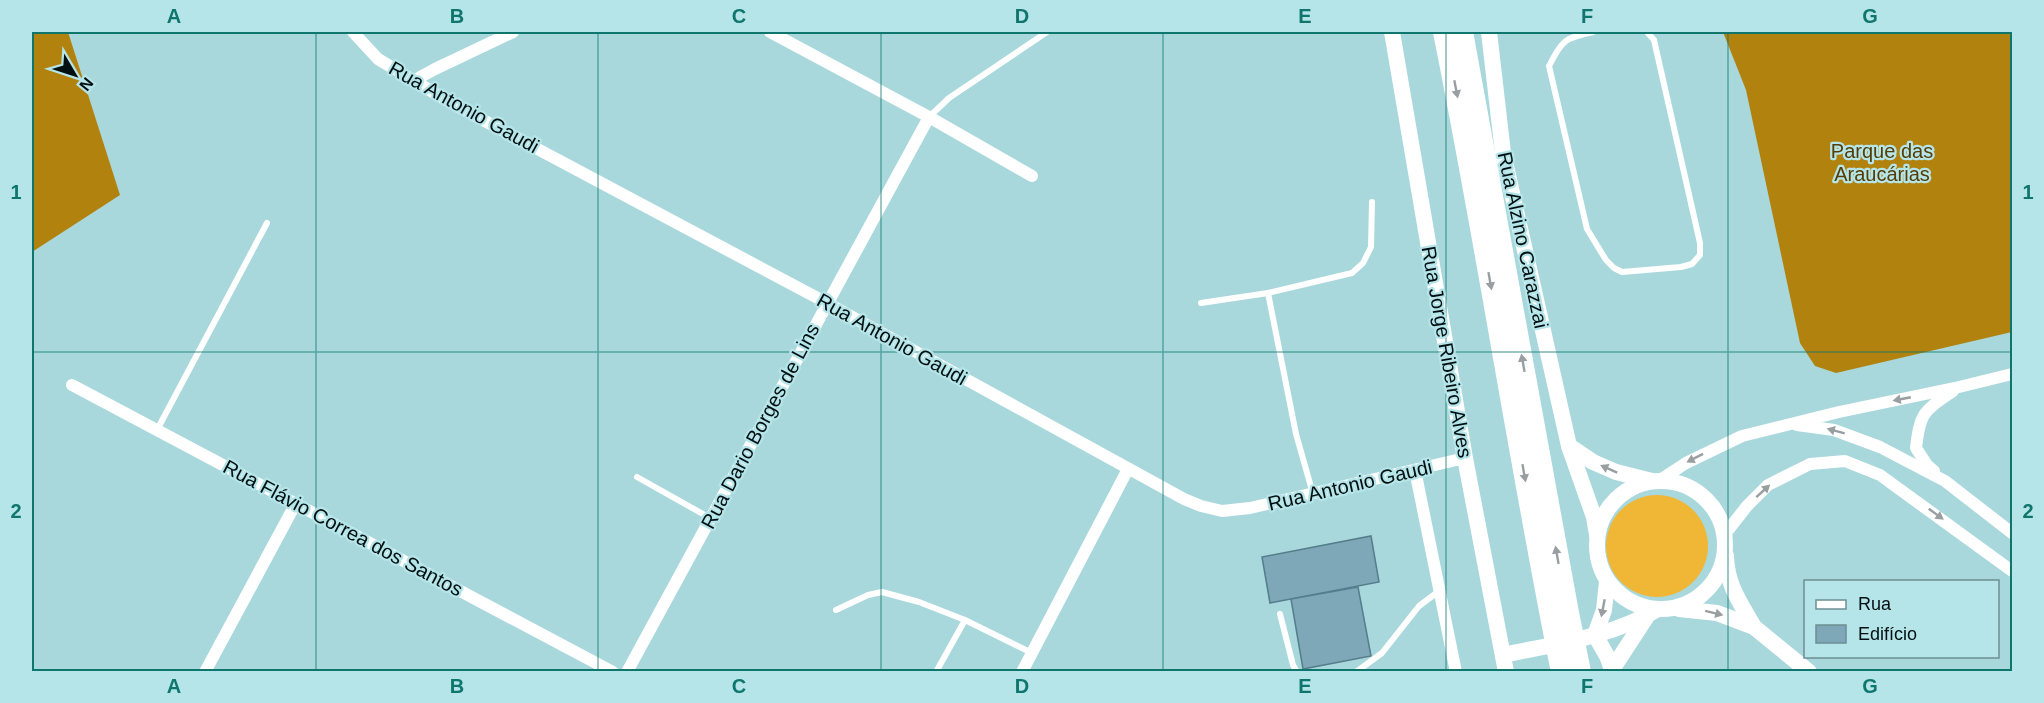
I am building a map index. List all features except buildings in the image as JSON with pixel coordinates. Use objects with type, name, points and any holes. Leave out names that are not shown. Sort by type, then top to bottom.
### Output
[{"type":"highway","points":[[1444,32],[1470,159],[1485,252],[1559,614],[1580,672]]},
{"type":"highway","points":[[1462,32],[1559,614],[1562,672]]},
{"type":"main road","name":"Rua Jorge Ribeiro Alves","points":[[1392,32],[1465,458],[1506,672]]},
{"type":"main road","name":"Rua Alzino Carazzai","points":[[1489,32],[1503,153],[1569,446],[1594,517],[1597,535]]},
{"type":"main road","points":[[1569,446],[1593,462],[1616,472],[1656,481],[1678,483],[1695,490],[1709,501],[1719,517],[1725,540],[1727,573],[1731,587],[1754,627]]},
{"type":"main road","points":[[1656,481],[1633,487],[1616,499],[1604,516],[1597,535],[1599,559],[1607,581],[1621,596],[1638,605],[1659,611],[1717,613],[1754,627],[1809,672]]},
{"type":"main road","points":[[1503,655],[1595,635],[1693,601],[1710,586],[1721,567],[1725,540]]},
{"type":"main road","points":[[1607,581],[1604,610],[1595,635],[1613,670],[1659,611]]},
{"type":"street","name":"Rua Antonio Gaudi","points":[[353,32],[378,59],[413,81],[827,303],[1128,469],[1201,506],[1222,511],[1250,508],[1465,458]]},
{"type":"street","points":[[413,81],[513,32]]},
{"type":"street","points":[[770,32],[929,117],[1032,176]]},
{"type":"street","name":"Rua Dario Borges de Lins","points":[[627,672],[929,117]]},
{"type":"street","points":[[1656,481],[1686,463],[1742,436],[2013,374]]},
{"type":"street","name":"Rua Flávio Correa dos Santos","points":[[72,385],[613,672]]},
{"type":"street","points":[[1959,387],[1930,407],[1919,422],[1916,448],[1927,465],[1945,481],[2013,533]]},
{"type":"street","points":[[1790,424],[1844,433],[1880,447],[1945,481]]},
{"type":"street","points":[[1725,540],[1747,506],[1768,485],[1810,464],[1845,461],[1880,475],[2013,571]]},
{"type":"street","points":[[1022,672],[1128,469]]},
{"type":"street","points":[[1415,470],[1456,672]]},
{"type":"street","points":[[205,672],[296,503]]},
{"type":"lane","points":[[929,117],[949,98],[1047,32]]},
{"type":"lane","points":[[1593,32],[1573,36],[1561,44],[1549,66],[1587,229],[1606,260],[1622,273],[1681,267],[1692,264],[1701,255],[1654,40],[1647,32]]},
{"type":"lane","points":[[1201,303],[1268,293],[1352,273],[1363,263],[1371,247],[1372,202]]},
{"type":"lane","points":[[157,430],[267,223]]},
{"type":"lane","points":[[1268,293],[1296,434],[1312,494]]},
{"type":"lane","points":[[637,477],[710,518]]},
{"type":"lane","points":[[1356,672],[1382,653],[1419,606],[1439,591]]},
{"type":"lane","points":[[836,610],[868,595],[882,592],[919,602],[965,620],[1032,653]]},
{"type":"lane","points":[[1280,614],[1293,665],[1297,672]]},
{"type":"lane","points":[[936,672],[965,620]]},
{"type":"shaded area","points":[[1657,495],[1676,499],[1693,510],[1704,527],[1708,546],[1704,565],[1693,582],[1676,593],[1657,597],[1638,593],[1621,582],[1610,565],[1606,546],[1610,527],[1621,510],[1638,499]]},
{"type":"green space","points":[[32,32],[68,32],[120,195],[32,252]]},
{"type":"green space","name":"Parque das Araucárias","points":[[1723,32],[2012,32],[2012,332],[1836,373],[1815,366],[1800,343],[1746,90]]}]
